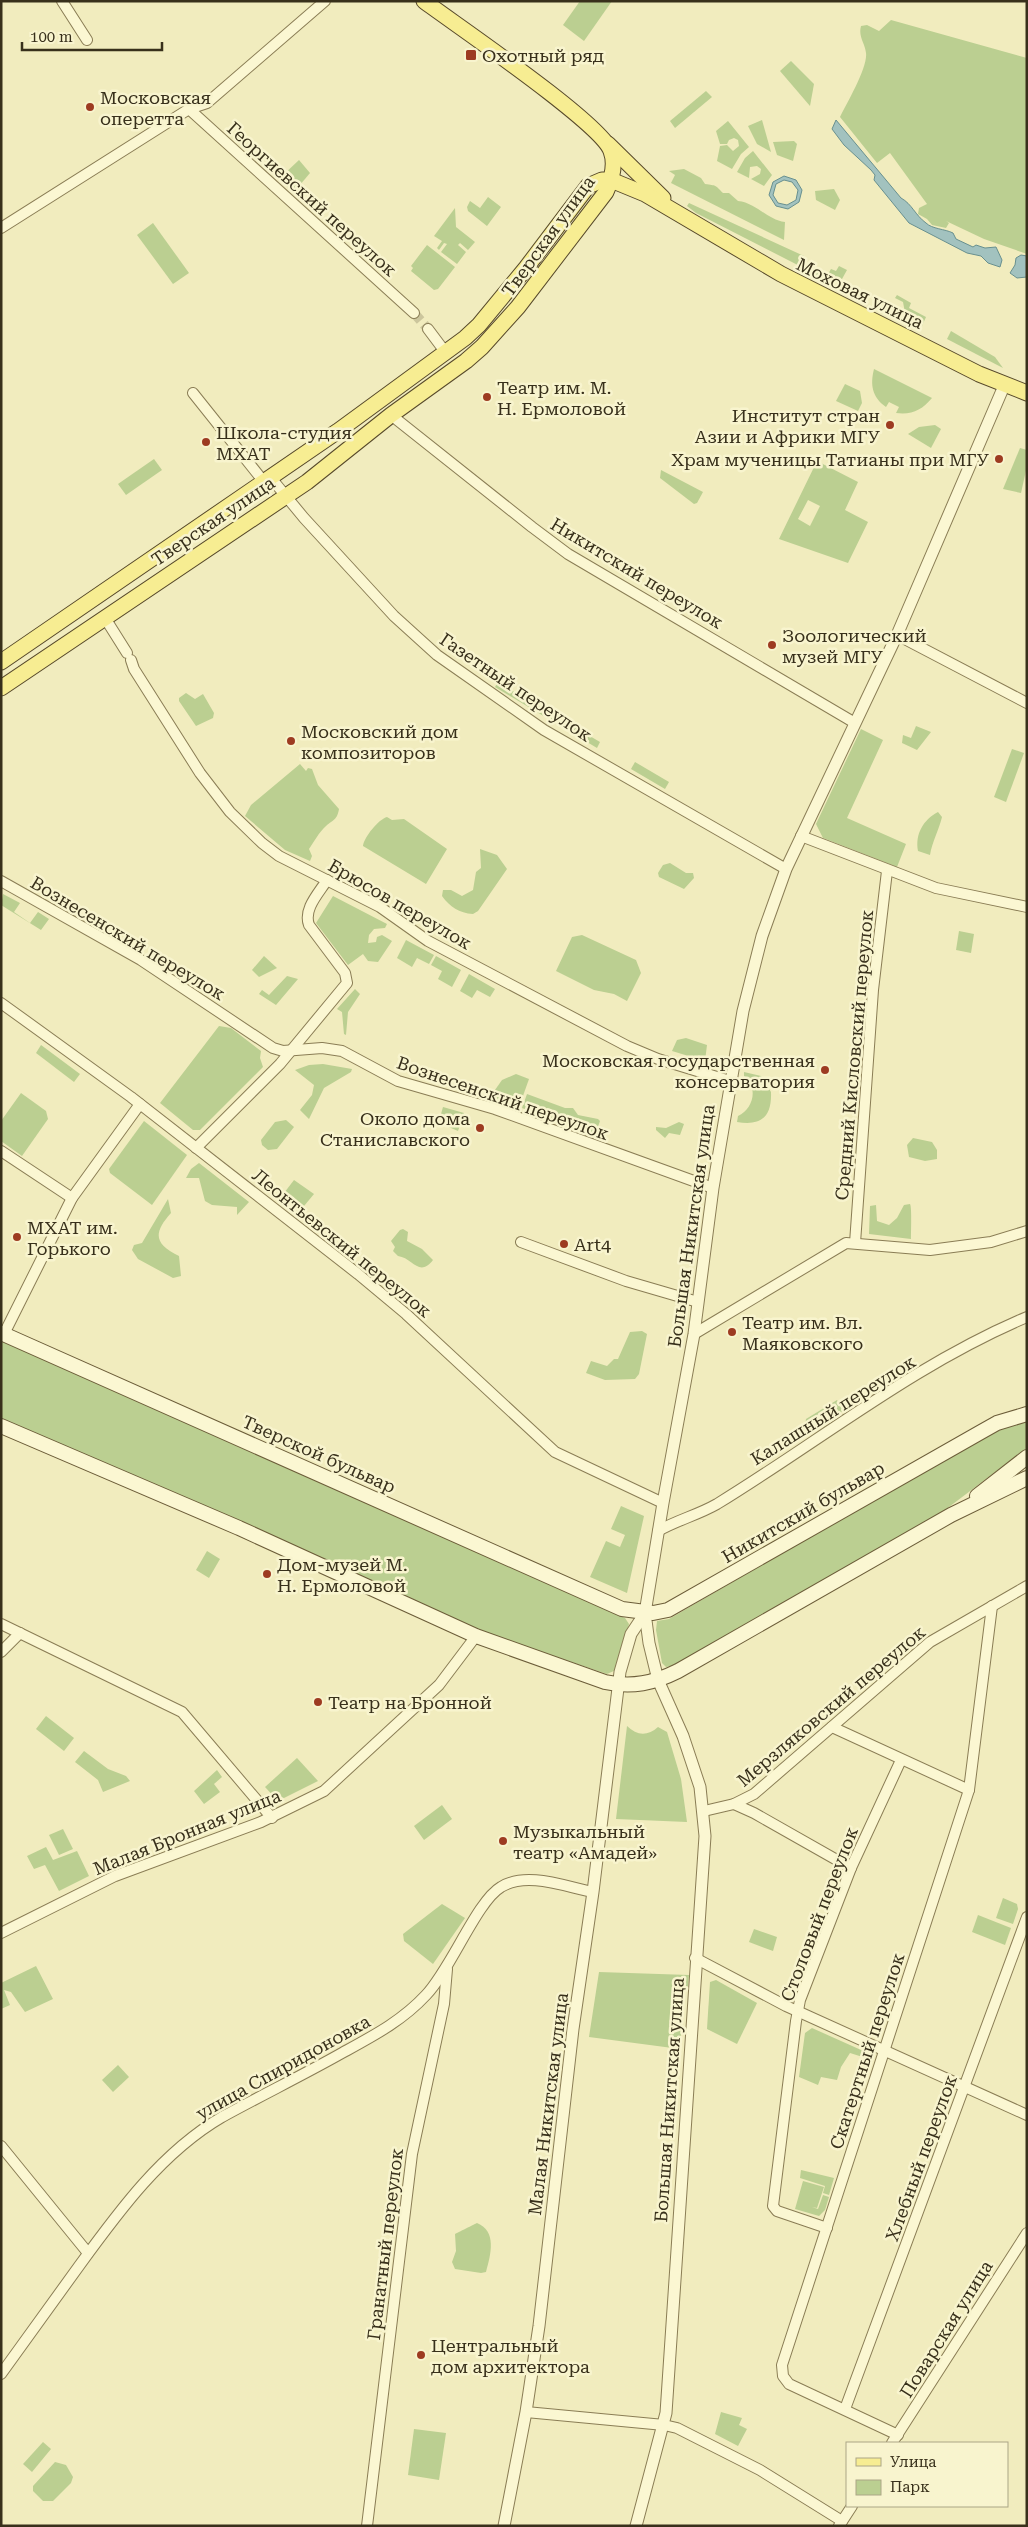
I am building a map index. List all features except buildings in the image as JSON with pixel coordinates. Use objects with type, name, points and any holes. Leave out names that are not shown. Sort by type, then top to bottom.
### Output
[{"type":"main road","name":"Моховая улица","points":[[424,1],[549,94],[606,142],[682,216]]},
{"type":"main road","points":[[606,142],[613,157],[611,180]]},
{"type":"main road","name":"Тверская улица","points":[[1,662],[268,480],[446,353],[479,325],[588,186],[602,180],[611,180],[599,202],[503,326],[466,361],[391,415],[336,460],[285,496],[1,688]]},
{"type":"main road","name":"Моховая улица","points":[[611,180],[644,194],[781,274],[1004,386],[1027,393]]},
{"type":"main road","name":"Тверской бульвар","points":[[2,1333],[622,1609]]},
{"type":"main road","name":"Никитский бульвар","points":[[622,1609],[645,1613],[665,1612],[696,1596],[1027,1404]]},
{"type":"main road","name":"Никитский бульвар","points":[[997,1423],[1027,1414]]},
{"type":"main road","points":[[1,1426],[239,1528],[476,1636],[605,1682],[619,1685],[638,1685],[658,1680],[950,1515],[1027,1478]]},
{"type":"main road","points":[[950,1515],[1027,1457]]},
{"type":"street","points":[[62,1],[87,40]]},
{"type":"street","points":[[1,228],[189,109],[207,103],[325,1]]},
{"type":"street","name":"Георгиевский переулок","points":[[189,109],[414,312]]},
{"type":"street","points":[[428,329],[446,353]]},
{"type":"street","name":"Большая Никитская улица","points":[[636,2526],[664,2425],[695,1958],[705,1836],[704,1811],[696,1770],[658,1680],[649,1644],[645,1613],[694,1334],[713,1188],[730,1081],[743,1011],[762,936],[786,869],[897,635],[1004,386]]},
{"type":"street","name":"Газетный переулок","points":[[192,393],[268,480],[285,496],[394,616],[425,646],[544,730],[786,869]]},
{"type":"street","name":"Никитский переулок","points":[[391,415],[568,554],[855,723]]},
{"type":"street","name":"Брюсов переулок","points":[[105,618],[143,684],[200,773],[230,812],[279,856],[380,907],[435,944],[627,1046],[658,1059],[730,1081]]},
{"type":"street","points":[[897,635],[1027,703]]},
{"type":"street","points":[[802,836],[887,870],[945,890],[1027,907]]},
{"type":"street","name":"Средний Кисловский переулок","points":[[855,1243],[874,990],[887,870]]},
{"type":"street","points":[[196,1148],[291,1051],[347,983],[344,972],[309,925],[306,917],[327,880]]},
{"type":"street","name":"Вознесенский переулок","points":[[1,881],[141,960],[273,1048],[291,1051],[322,1048],[342,1051],[398,1081],[495,1109],[713,1188]]},
{"type":"street","name":"Леонтьевский переулок","points":[[3,1007],[140,1104],[331,1251],[406,1314],[555,1452],[663,1503]]},
{"type":"street","points":[[2,1333],[72,1198],[140,1104]]},
{"type":"street","points":[[1,1151],[72,1198]]},
{"type":"street","points":[[694,1334],[846,1243],[930,1250],[982,1244],[1027,1231]]},
{"type":"street","points":[[521,1242],[626,1281],[698,1302]]},
{"type":"street","name":"Калашный переулок","points":[[658,1531],[696,1516],[717,1504],[836,1424],[980,1338],[1027,1317]]},
{"type":"street","name":"Мерзляковский переулок","points":[[704,1811],[734,1804],[762,1788],[930,1642],[1027,1586]]},
{"type":"street","name":"Скатертный переулок","points":[[895,2439],[845,2409],[789,2384],[782,2371],[969,1790],[992,1606]]},
{"type":"street","name":"Малая Никитская улица","points":[[504,2526],[526,2412],[539,2326],[573,2029],[593,1892],[619,1685],[628,1641],[645,1613]]},
{"type":"street","points":[[1,1624],[182,1712],[272,1818]]},
{"type":"street","points":[[1,1652],[20,1633]]},
{"type":"street","name":"Малая Бронная улица","points":[[1,1933],[115,1876],[272,1818],[324,1791],[439,1685],[476,1636]]},
{"type":"street","points":[[832,1727],[969,1790]]},
{"type":"street","name":"Столовый переулок","points":[[827,2228],[778,2211],[773,2206],[798,2010],[807,1978],[851,1868],[901,1760]]},
{"type":"street","points":[[734,1804],[754,1813],[851,1868]]},
{"type":"street","name":"улица Спиридоновка","points":[[1,2374],[5,2361],[134,2194],[200,2131],[222,2116],[392,2025],[426,1995],[448,1968],[486,1902],[502,1886],[526,1880],[593,1892]]},
{"type":"street","name":"Хлебный переулок","points":[[845,2409],[1027,1918]]},
{"type":"street","points":[[695,1958],[798,2010],[1027,2115]]},
{"type":"street","name":"Гранатный переулок","points":[[367,2526],[412,2154],[444,2004],[448,1968]]},
{"type":"street","points":[[1,2146],[88,2254]]},
{"type":"street","name":"Поварская улица","points":[[895,2439],[1027,2233]]},
{"type":"street","points":[[526,2412],[664,2425],[686,2432],[756,2468],[841,2523],[851,2507]]},
{"type":"green space","points":[[580,1],[612,1],[584,41],[563,25]]},
{"type":"green space","points":[[891,20],[1027,58],[1027,254],[984,239],[946,221],[949,223],[946,228],[932,225],[927,219],[918,214],[919,208],[927,204],[890,153],[877,163],[840,117],[856,85],[866,59],[860,33],[861,26],[867,25],[879,31]]},
{"type":"green space","points":[[791,61],[814,84],[810,106],[780,71]]},
{"type":"green space","points":[[706,91],[712,97],[675,128],[670,121]]},
{"type":"green space","points":[[762,120],[771,152],[757,144],[748,126]]},
{"type":"green space","points":[[728,121],[749,147],[741,154],[732,169],[717,161],[720,146],[727,145],[733,151],[739,146],[738,140],[734,138],[729,140],[727,144],[720,144],[716,131]]},
{"type":"green space","points":[[794,141],[797,144],[793,161],[777,155],[773,142]]},
{"type":"green space","points":[[753,151],[772,175],[764,186],[751,179],[760,174],[761,169],[757,166],[750,167],[749,178],[737,172],[745,158]]},
{"type":"green space","points":[[299,160],[310,173],[294,192],[281,182],[281,177]]},
{"type":"green space","points":[[684,169],[701,178],[705,184],[715,186],[723,193],[729,193],[738,201],[745,202],[779,221],[785,222],[784,240],[671,183],[675,175],[669,171]]},
{"type":"green space","points":[[834,189],[840,200],[835,210],[816,200],[815,191]]},
{"type":"green space","points":[[488,197],[501,207],[487,226],[468,211],[467,207],[470,201],[480,208]]},
{"type":"green space","points":[[689,203],[804,256],[802,261],[828,274],[831,269],[836,271],[839,266],[847,270],[842,279],[829,281],[696,213],[687,206]]},
{"type":"green space","points":[[455,208],[456,227],[475,242],[468,250],[460,243],[458,245],[466,252],[457,264],[441,252],[447,244],[444,243],[439,250],[437,248],[442,241],[434,236]]},
{"type":"green space","points":[[153,223],[189,273],[173,284],[137,235]]},
{"type":"green space","points":[[427,245],[455,267],[438,289],[434,290],[411,271],[413,268],[411,266]]},
{"type":"green space","points":[[897,295],[911,303],[909,308],[926,317],[922,326],[906,318],[903,302],[895,298]]},
{"type":"green space","points":[[951,331],[995,357],[1003,368],[947,339]]},
{"type":"green space","points":[[874,369],[932,398],[916,411],[896,413],[899,407],[889,402],[886,407],[875,395],[872,385]]},
{"type":"green space","points":[[845,384],[860,391],[862,403],[858,411],[836,401]]},
{"type":"green space","points":[[935,425],[941,429],[931,448],[908,434],[919,427]]},
{"type":"green space","points":[[1020,448],[1027,450],[1027,466],[1021,493],[1003,489]]},
{"type":"green space","points":[[154,459],[162,470],[126,495],[118,484]]},
{"type":"green space","points":[[817,461],[858,482],[845,510],[868,522],[848,563],[779,539]],"holes":[[[808,500],[820,506],[810,526],[798,519]]]},
{"type":"green space","points":[[661,470],[703,492],[697,503],[694,504],[660,478]]},
{"type":"green space","points":[[498,682],[600,742],[597,748],[495,687]]},
{"type":"green space","points":[[186,693],[195,699],[203,694],[214,713],[213,718],[196,726],[179,701],[179,698]]},
{"type":"green space","points":[[916,726],[931,732],[917,750],[902,743],[903,735],[911,738]]},
{"type":"green space","points":[[861,729],[883,740],[847,818],[906,844],[897,867],[823,838],[816,824]]},
{"type":"green space","points":[[1012,749],[1024,753],[1006,802],[994,797]]},
{"type":"green space","points":[[635,762],[669,782],[665,789],[631,769]]},
{"type":"green space","points":[[300,764],[306,771],[308,768],[312,769],[318,785],[339,809],[336,817],[321,831],[309,849],[312,856],[310,861],[285,850],[245,816],[251,805]]},
{"type":"green space","points":[[938,812],[942,817],[930,855],[918,851],[917,845],[921,828],[928,819]]},
{"type":"green space","points":[[387,817],[392,820],[404,819],[447,849],[426,884],[363,846],[372,829]]},
{"type":"green space","points":[[480,849],[497,855],[507,869],[478,911],[473,914],[459,911],[442,896],[443,890],[451,890],[462,896],[473,890],[476,872],[481,868]]},
{"type":"green space","points":[[670,863],[686,873],[693,873],[694,878],[684,889],[659,877],[658,873],[663,865]]},
{"type":"green space","points":[[3,894],[20,903],[14,912],[30,923],[38,912],[49,919],[41,930],[1,905]]},
{"type":"green space","points":[[333,896],[387,924],[385,928],[374,929],[369,935],[368,943],[376,942],[377,937],[382,935],[392,941],[378,962],[368,961],[363,954],[348,965],[316,923]]},
{"type":"green space","points":[[959,931],[974,934],[971,953],[956,950]]},
{"type":"green space","points":[[582,935],[636,960],[641,973],[627,1001],[614,994],[594,990],[556,971],[572,937]]},
{"type":"green space","points":[[406,940],[434,955],[429,964],[417,958],[412,967],[397,958]]},
{"type":"green space","points":[[264,956],[277,968],[259,977],[252,970]]},
{"type":"green space","points":[[436,956],[461,970],[452,987],[438,979],[442,971],[431,965]]},
{"type":"green space","points":[[469,974],[495,989],[490,997],[477,990],[472,998],[460,991]]},
{"type":"green space","points":[[287,976],[298,979],[276,1005],[259,994],[262,990],[269,995]]},
{"type":"green space","points":[[355,989],[360,994],[348,1012],[346,1035],[344,1034],[342,1012],[337,1009]]},
{"type":"green space","points":[[219,1026],[231,1028],[261,1051],[260,1058],[263,1067],[200,1130],[193,1130],[160,1103]]},
{"type":"green space","points":[[686,1038],[707,1045],[705,1061],[672,1051],[677,1040]]},
{"type":"green space","points":[[41,1045],[80,1074],[74,1082],[36,1053]]},
{"type":"green space","points":[[323,1064],[352,1069],[351,1072],[324,1088],[309,1119],[300,1110],[312,1095],[314,1085],[295,1070],[309,1065]]},
{"type":"green space","points":[[744,1072],[761,1076],[771,1092],[771,1101],[767,1114],[752,1123],[737,1122],[738,1116],[743,1113],[750,1103],[753,1092],[752,1086],[744,1076]]},
{"type":"green space","points":[[516,1074],[529,1079],[519,1107],[490,1097],[502,1080]]},
{"type":"green space","points":[[21,1093],[46,1111],[48,1119],[22,1156],[1,1141],[1,1121]]},
{"type":"green space","points":[[527,1094],[565,1108],[573,1108],[578,1115],[598,1119],[600,1121],[595,1135],[522,1108]]},
{"type":"green space","points":[[443,1107],[464,1113],[458,1131],[444,1125],[441,1114]]},
{"type":"green space","points":[[286,1120],[294,1127],[277,1149],[268,1150],[262,1145],[261,1140],[275,1122]]},
{"type":"green space","points":[[144,1121],[187,1155],[152,1205],[110,1173],[109,1169]]},
{"type":"green space","points":[[679,1122],[684,1124],[680,1135],[669,1133],[665,1138],[656,1130],[656,1127],[666,1128]]},
{"type":"green space","points":[[913,1138],[932,1142],[937,1150],[937,1159],[925,1161],[909,1157],[907,1145]]},
{"type":"green space","points":[[199,1163],[249,1202],[237,1215],[237,1207],[212,1205],[205,1201],[199,1178],[186,1178],[191,1169]]},
{"type":"green space","points":[[294,1180],[314,1194],[299,1212],[281,1197]]},
{"type":"green space","points":[[168,1199],[171,1213],[161,1226],[159,1238],[165,1247],[179,1256],[181,1276],[173,1278],[138,1259],[132,1250],[134,1245],[142,1243]]},
{"type":"green space","points":[[910,1204],[911,1239],[869,1234],[870,1206],[876,1205],[877,1221],[889,1225],[897,1218],[904,1205]]},
{"type":"green space","points":[[403,1229],[408,1232],[407,1241],[422,1249],[433,1260],[428,1265],[424,1267],[416,1266],[393,1251],[395,1247],[391,1241]]},
{"type":"green space","points":[[642,1331],[647,1334],[639,1374],[635,1379],[605,1380],[586,1373],[591,1361],[607,1366],[614,1359],[618,1359],[630,1332]]},
{"type":"green space","points":[[1,1340],[625,1618],[629,1624],[616,1670],[607,1674],[489,1634],[119,1469],[1,1419]]},
{"type":"green space","points":[[837,1400],[843,1411],[809,1434],[805,1428],[806,1419]]},
{"type":"green space","points":[[1027,1419],[1027,1448],[941,1513],[676,1665],[666,1667],[662,1663],[656,1630],[657,1621],[669,1619],[948,1457],[1009,1425]]},
{"type":"green space","points":[[621,1506],[644,1516],[627,1593],[590,1577],[606,1541],[620,1547],[625,1535],[611,1529]]},
{"type":"green space","points":[[207,1551],[220,1559],[209,1578],[196,1570]]},
{"type":"green space","points":[[46,1716],[74,1738],[64,1751],[36,1729]]},
{"type":"green space","points":[[627,1726],[635,1732],[642,1734],[658,1727],[667,1732],[681,1779],[687,1822],[616,1819]]},
{"type":"green space","points":[[84,1751],[108,1769],[126,1776],[130,1781],[103,1792],[98,1780],[75,1762]]},
{"type":"green space","points":[[297,1758],[318,1781],[278,1801],[265,1787]]},
{"type":"green space","points":[[217,1770],[222,1777],[214,1784],[220,1792],[204,1804],[194,1791]]},
{"type":"green space","points":[[442,1805],[452,1819],[424,1840],[414,1826]]},
{"type":"green space","points":[[63,1829],[73,1849],[59,1855],[49,1835]]},
{"type":"green space","points":[[46,1847],[53,1860],[77,1851],[89,1876],[59,1891],[45,1865],[34,1869],[27,1856]]},
{"type":"green space","points":[[1003,1898],[1017,1904],[1018,1909],[1013,1924],[996,1918]]},
{"type":"green space","points":[[442,1904],[465,1918],[433,1964],[404,1941],[403,1934]]},
{"type":"green space","points":[[978,1915],[1011,1928],[1005,1945],[972,1932]]},
{"type":"green space","points":[[754,1929],[777,1937],[773,1951],[749,1942]]},
{"type":"green space","points":[[36,1966],[53,1999],[25,2012],[11,1992],[4,1990],[10,2005],[1,2009],[1,1983]]},
{"type":"green space","points":[[599,1972],[689,1975],[688,1986],[684,1992],[680,2049],[589,2037]]},
{"type":"green space","points":[[716,1980],[757,2003],[737,2044],[707,2029],[710,1982]]},
{"type":"green space","points":[[812,2028],[870,2054],[869,2059],[850,2053],[841,2067],[837,2080],[821,2077],[818,2085],[799,2077],[805,2033]]},
{"type":"green space","points":[[118,2065],[129,2077],[113,2092],[102,2080]]},
{"type":"green space","points":[[801,2170],[834,2178],[829,2195],[823,2193],[825,2186],[800,2178]]},
{"type":"green space","points":[[803,2181],[824,2187],[817,2208],[812,2207],[818,2209],[823,2195],[829,2197],[825,2210],[819,2216],[795,2209]]},
{"type":"green space","points":[[477,2223],[488,2232],[490,2237],[491,2251],[486,2272],[455,2269],[452,2262],[456,2251],[455,2234]]},
{"type":"green space","points":[[721,2412],[742,2418],[739,2425],[747,2429],[738,2446],[715,2434]]},
{"type":"green space","points":[[414,2429],[446,2433],[439,2480],[408,2475]]},
{"type":"green space","points":[[43,2442],[51,2449],[32,2472],[23,2464]]},
{"type":"green space","points":[[55,2462],[66,2465],[73,2477],[71,2483],[53,2501],[43,2501],[33,2491],[33,2486]]},
{"type":"water","points":[[836,120],[901,198],[908,203],[922,220],[932,227],[953,233],[956,239],[973,247],[976,245],[985,248],[996,247],[1002,260],[1000,267],[988,263],[981,256],[967,253],[909,223],[874,180],[875,175],[871,170],[844,145],[832,129]]},
{"type":"water","points":[[784,176],[796,180],[802,190],[799,202],[788,209],[776,206],[769,195],[773,182]],"holes":[[[784,180],[792,182],[798,190],[796,200],[787,205],[778,203],[773,195],[776,184]]]},
{"type":"water","points":[[1021,255],[1027,256],[1027,277],[1017,278],[1010,273],[1015,265],[1016,258]]},
{"type":"tunnel","points":[[414,313],[428,329]]},
{"type":"place","name":"Охотный ряд","points":[[471,55]]},
{"type":"place","name":"Московская оперетта","points":[[90,107]]},
{"type":"place","name":"Театр им. М. Н. Ермоловой","points":[[487,397]]},
{"type":"place","name":"Институт стран Азии и Африки МГУ","points":[[890,425]]},
{"type":"place","name":"Школа-студия МХАТ","points":[[206,442]]},
{"type":"place","name":"Храм мученицы Татианы при МГУ","points":[[999,459]]},
{"type":"place","name":"Зоологический музей МГУ","points":[[772,645]]},
{"type":"place","name":"Московский дом композиторов","points":[[291,741]]},
{"type":"place","name":"Московская государственная консерватория","points":[[825,1070]]},
{"type":"place","name":"Около дома Станиславского","points":[[480,1128]]},
{"type":"place","name":"МХАТ им. Горького","points":[[17,1237]]},
{"type":"place","name":"Art4","points":[[564,1244]]},
{"type":"place","name":"Театр им. Вл. Маяковского","points":[[732,1332]]},
{"type":"place","name":"Дом-музей М. Н. Ермоловой","points":[[267,1574]]},
{"type":"place","name":"Театр на Бронной","points":[[318,1702]]},
{"type":"place","name":"Музыкальный театр «Амадей»","points":[[503,1841]]},
{"type":"place","name":"Центральный дом архитектора","points":[[421,2355]]}]
